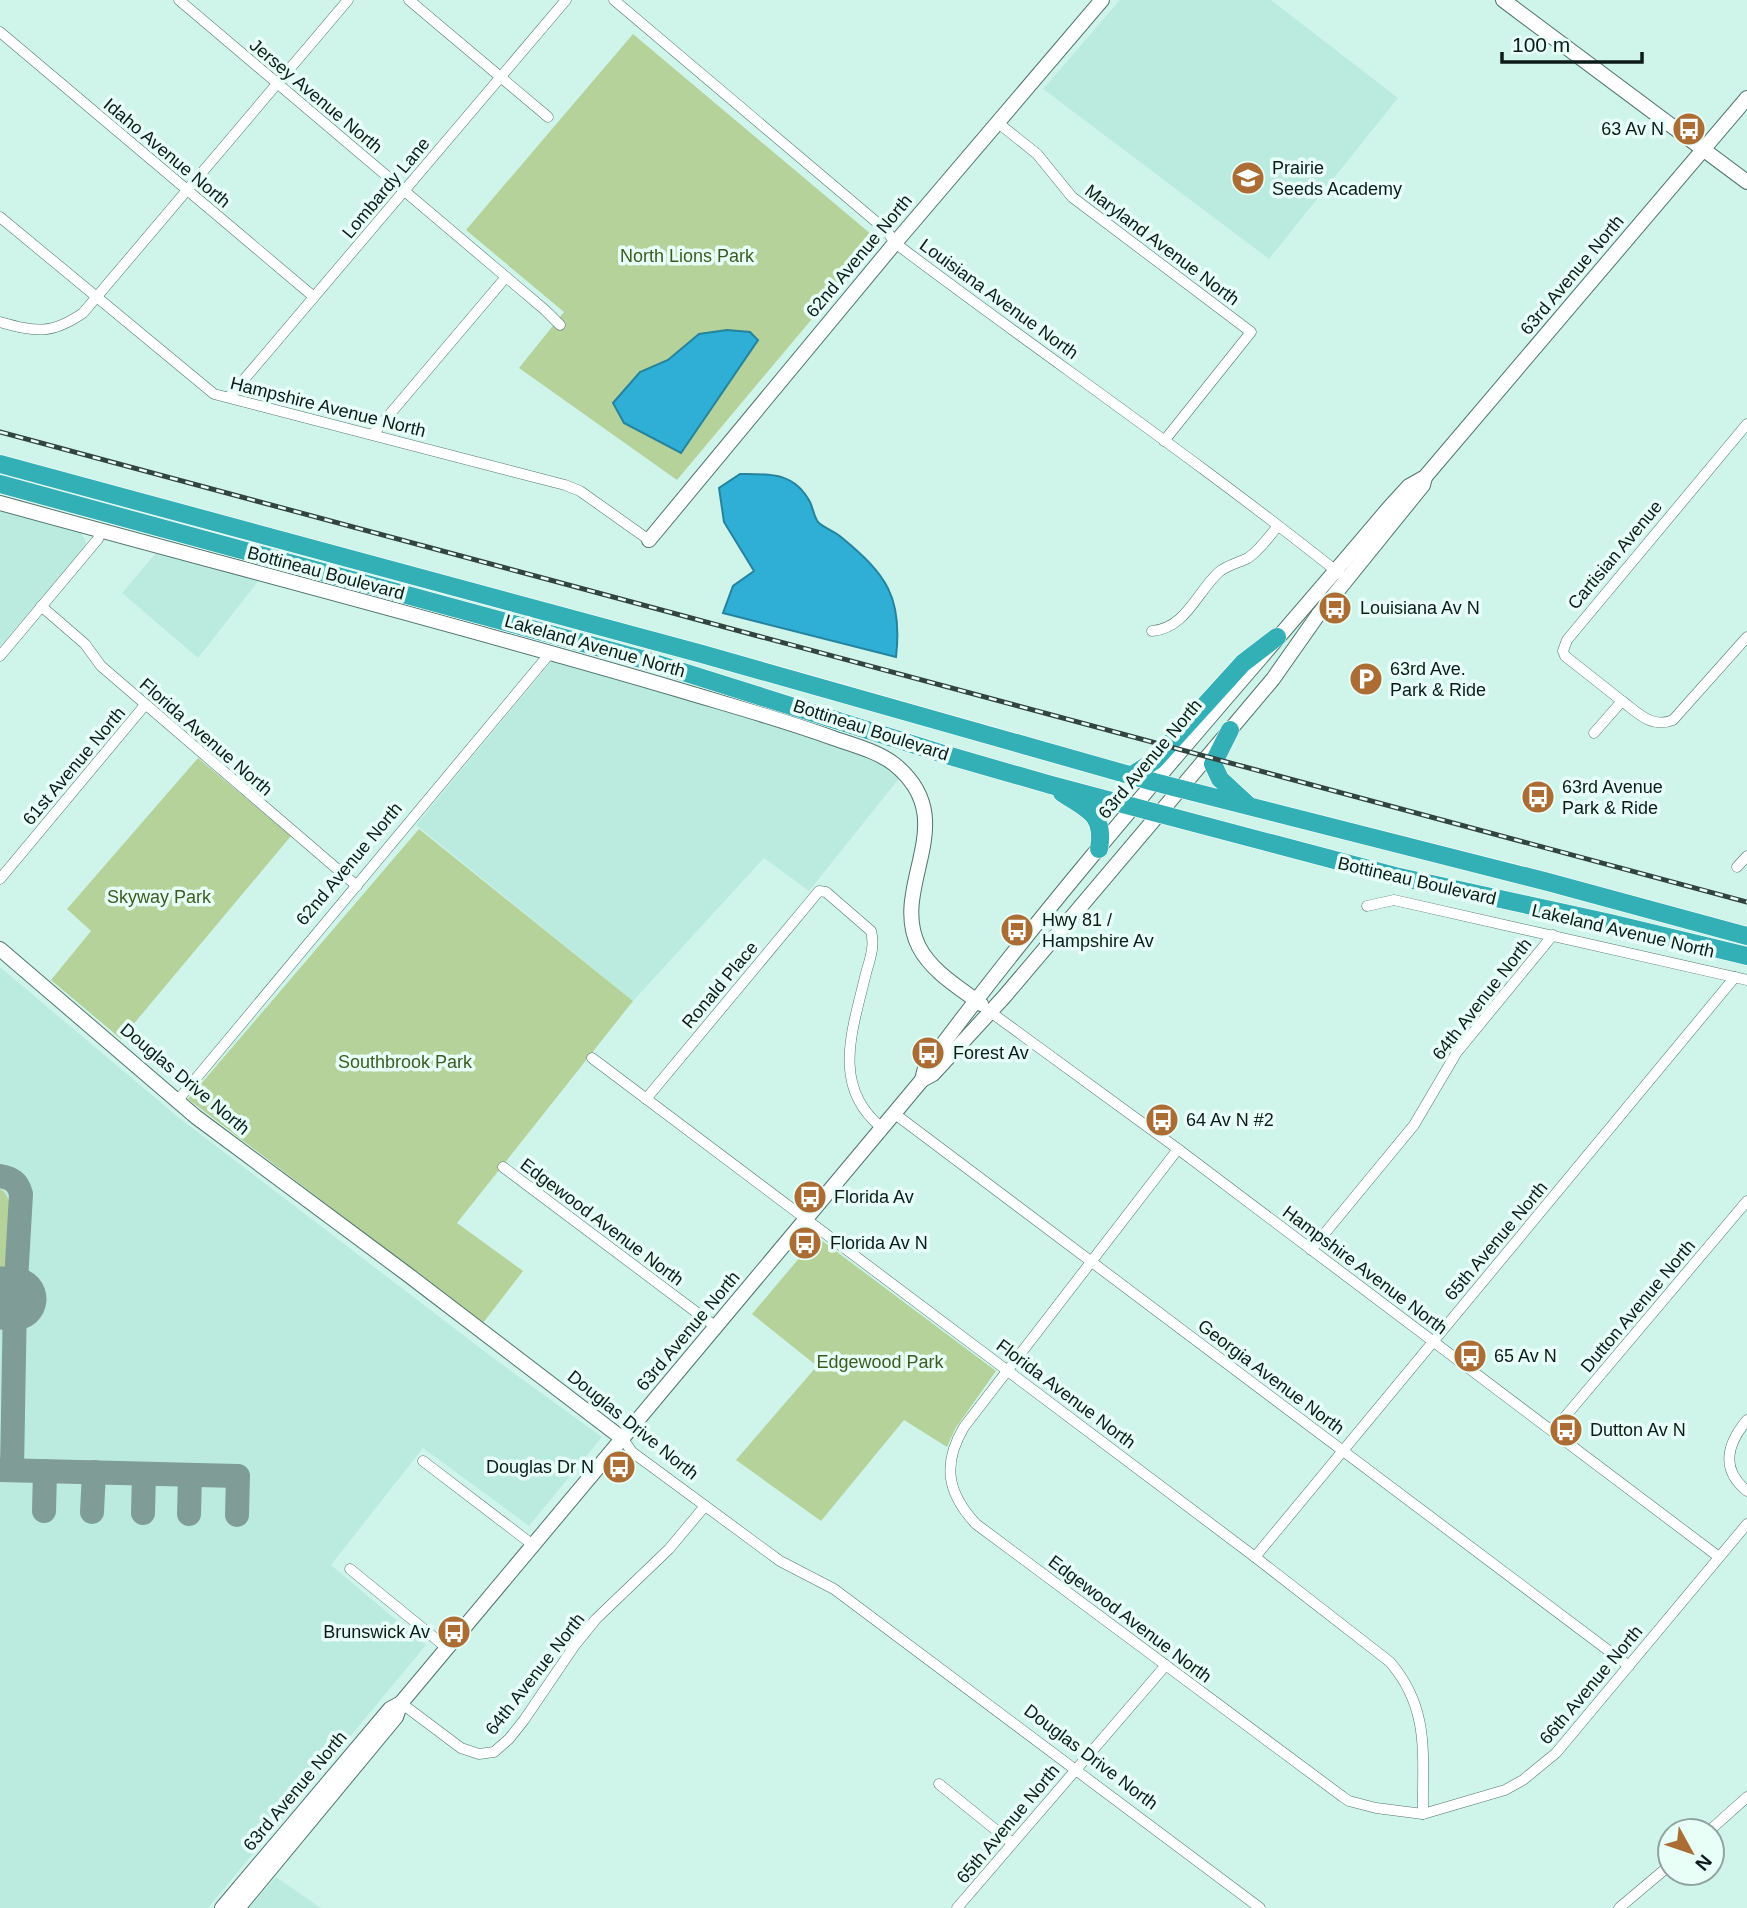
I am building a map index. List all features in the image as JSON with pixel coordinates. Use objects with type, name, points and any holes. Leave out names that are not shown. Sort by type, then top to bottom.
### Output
[{"type":"highway","name":"Bottineau Boulevard","points":[[0,464],[729,661],[1154,782],[1548,882],[1747,936]]},
{"type":"highway","name":"Bottineau Boulevard","points":[[0,484],[645,660],[1051,785],[1395,876],[1747,956]]},
{"type":"highway","points":[[1132,775],[1154,761],[1243,663],[1277,637]]},
{"type":"highway","points":[[1230,730],[1213,764],[1220,779],[1249,806]]},
{"type":"highway","points":[[1051,785],[1085,806],[1095,816],[1101,834],[1099,849]]},
{"type":"street","name":"Jersey Avenue North","points":[[179,0],[560,325]]},
{"type":"street","points":[[0,322],[34,330],[65,325],[83,313],[348,0]]},
{"type":"street","points":[[409,0],[548,117]]},
{"type":"street","name":"Lombardy Lane","points":[[230,396],[566,0]]},
{"type":"street","name":"Louisiana Avenue North","points":[[614,0],[887,231],[895,243],[1341,575]]},
{"type":"street","name":"62nd Avenue North","points":[[649,540],[895,243],[1102,0]]},
{"type":"street","points":[[1503,0],[1747,182]]},
{"type":"street","name":"Idaho Avenue North","points":[[0,32],[314,297]]},
{"type":"street","name":"63rd Avenue North","points":[[922,1080],[925,1068],[975,999],[1154,782],[1277,637],[1341,575],[1423,485],[1425,477],[1747,98]]},
{"type":"street","name":"Maryland Avenue North","points":[[997,122],[1037,154],[1072,197],[1251,332],[1164,441]]},
{"type":"street","name":"Hampshire Avenue North","points":[[0,217],[215,394],[565,485],[580,491],[649,540]]},
{"type":"street","points":[[373,434],[506,277]]},
{"type":"street","name":"Cartisian Avenue","points":[[1622,701],[1565,656],[1563,651],[1566,640],[1747,424]]},
{"type":"street","name":"Lakeland Avenue North","points":[[0,503],[551,652],[782,719],[869,751],[894,764],[918,794],[926,823],[923,853],[912,901],[915,938],[929,963],[989,1011]]},
{"type":"street","points":[[1152,631],[1166,630],[1198,600],[1218,573],[1261,548],[1278,527]]},
{"type":"street","points":[[0,656],[98,539],[101,530]]},
{"type":"street","name":"63rd Avenue North","points":[[239,1908],[396,1717],[401,1703],[922,1080],[933,1074],[1023,976],[1273,679],[1318,615],[1341,575]]},
{"type":"street","name":"Florida Avenue North","points":[[41,606],[85,644],[101,666],[145,705],[357,886]]},
{"type":"street","points":[[1594,733],[1622,701],[1656,723],[1673,720],[1747,637]]},
{"type":"street","name":"62nd Avenue North","points":[[178,1100],[551,652]]},
{"type":"street","name":"61st Avenue North","points":[[0,879],[145,705]]},
{"type":"street","points":[[1737,867],[1747,856]]},
{"type":"street","name":"Ronald Place","points":[[646,1099],[819,891],[826,892],[871,931],[872,950],[852,1033],[850,1073],[864,1111],[882,1128]]},
{"type":"street","name":"Lakeland Avenue North","points":[[1367,906],[1394,900],[1747,980]]},
{"type":"street","name":"64th Avenue North","points":[[1311,1250],[1414,1125],[1457,1052],[1553,935]]},
{"type":"street","name":"Douglas Drive North","points":[[0,949],[196,1117],[407,1273],[623,1439],[632,1452],[780,1561],[834,1589],[1260,1908]]},
{"type":"street","name":"65th Avenue North","points":[[1255,1557],[1735,977]]},
{"type":"street","name":"Hampshire Avenue North","points":[[989,1011],[1178,1149],[1719,1558]]},
{"type":"street","name":"Florida Avenue North","points":[[592,1058],[1375,1649],[1404,1678],[1420,1715],[1423,1814]]},
{"type":"street","name":"Georgia Avenue North","points":[[895,1114],[1629,1666]]},
{"type":"street","points":[[1007,1369],[1178,1149]]},
{"type":"street","name":"Edgewood Avenue North","points":[[503,1167],[716,1328]]},
{"type":"street","name":"Dutton Avenue North","points":[[1553,1432],[1747,1201]]},
{"type":"street","name":"Edgewood Avenue North","points":[[1007,1369],[955,1441],[950,1471],[958,1500],[976,1524],[1349,1801],[1423,1814]]},
{"type":"street","points":[[1747,1420],[1733,1439],[1730,1463],[1732,1475],[1747,1491]]},
{"type":"street","points":[[423,1461],[533,1545]]},
{"type":"street","name":"64th Avenue North","points":[[401,1703],[461,1748],[479,1754],[494,1752],[509,1739],[529,1714],[575,1645],[596,1619],[669,1549],[705,1506]]},
{"type":"street","name":"66th Avenue North","points":[[1423,1814],[1485,1797],[1523,1780],[1556,1753],[1747,1524]]},
{"type":"street","points":[[350,1569],[447,1648]]},
{"type":"street","name":"65th Avenue North","points":[[957,1908],[1166,1665]]},
{"type":"street","name":"63rd Avenue North","points":[[222,1908],[390,1709],[401,1703]]},
{"type":"street","points":[[939,1784],[1012,1843]]},
{"type":"street","points":[[1725,1817],[1747,1797]]},
{"type":"street","points":[[1619,1908],[1656,1877]]},
{"type":"shaded area","name":"Prairie Seeds Academy","points":[[1120,0],[1271,0],[1398,98],[1269,259],[1043,89]]},
{"type":"shaded area","points":[[0,508],[80,531],[86,542],[85,547],[0,646]]},
{"type":"shaded area","points":[[156,553],[260,579],[198,658],[122,593]]},
{"type":"shaded area","points":[[556,660],[865,754],[901,776],[809,891],[764,858],[633,1001],[416,825],[550,663]]},
{"type":"shaded area","points":[[0,967],[178,1117],[492,1357],[602,1437],[529,1526],[423,1448],[331,1565],[426,1645],[208,1908],[0,1908]]},
{"type":"shaded area","points":[[276,1877],[321,1908],[249,1908]]},
{"type":"green space","name":"North Lions Park","points":[[633,34],[878,240],[677,480],[519,368],[564,312],[466,230]]},
{"type":"green space","name":"Skyway Park","points":[[198,758],[291,836],[121,1039],[51,980],[91,931],[67,909]]},
{"type":"green space","name":"Southbrook Park","points":[[419,829],[633,1001],[457,1223],[523,1271],[483,1323],[188,1099]]},
{"type":"green space","points":[[0,1189],[10,1205],[12,1231],[9,1258],[0,1276]]},
{"type":"green space","name":"Edgewood Park","points":[[817,1237],[996,1371],[955,1429],[947,1447],[904,1420],[821,1521],[736,1460],[817,1366],[752,1314]]},
{"type":"water","points":[[727,330],[750,332],[758,340],[681,453],[624,423],[613,403],[640,372],[668,360],[699,334]]},
{"type":"water","points":[[740,474],[771,475],[797,485],[810,502],[818,522],[841,537],[870,563],[888,588],[894,602],[897,618],[896,657],[723,613],[733,586],[754,571],[724,522],[719,488]]},
{"type":"taxiway","points":[[0,1176],[14,1181],[21,1194],[15,1299],[12,1470]]},
{"type":"taxiway","points":[[0,1470],[238,1476],[237,1515]]},
{"type":"taxiway","points":[[44,1511],[45,1471]]},
{"type":"taxiway","points":[[92,1512],[94,1472]]},
{"type":"taxiway","points":[[143,1513],[144,1474]]},
{"type":"taxiway","points":[[189,1514],[190,1475]]},
{"type":"runway","points":[[0,1298],[15,1299]]},
{"type":"railway","points":[[0,432],[1747,902]]},
{"type":"place","name":"63 Av N","points":[[1689,129]]},
{"type":"place","name":"Prairie Seeds Academy","points":[[1248,178]]},
{"type":"place","name":"Louisiana Av N","points":[[1335,608]]},
{"type":"place","name":"63rd Ave. Park & Ride","points":[[1366,679]]},
{"type":"place","name":"63rd Avenue Park & Ride","points":[[1538,797]]},
{"type":"place","name":"Hwy 81 / Hampshire Av","points":[[1017,930]]},
{"type":"place","name":"Forest Av","points":[[928,1053]]},
{"type":"place","name":"64 Av N #2","points":[[1162,1120]]},
{"type":"place","name":"Florida Av","points":[[810,1197]]},
{"type":"place","name":"Florida Av N","points":[[805,1243]]},
{"type":"place","name":"65 Av N","points":[[1470,1356]]},
{"type":"place","name":"Dutton Av N","points":[[1566,1430]]},
{"type":"place","name":"Douglas Dr N","points":[[619,1467]]},
{"type":"place","name":"Brunswick Av","points":[[454,1632]]}]
